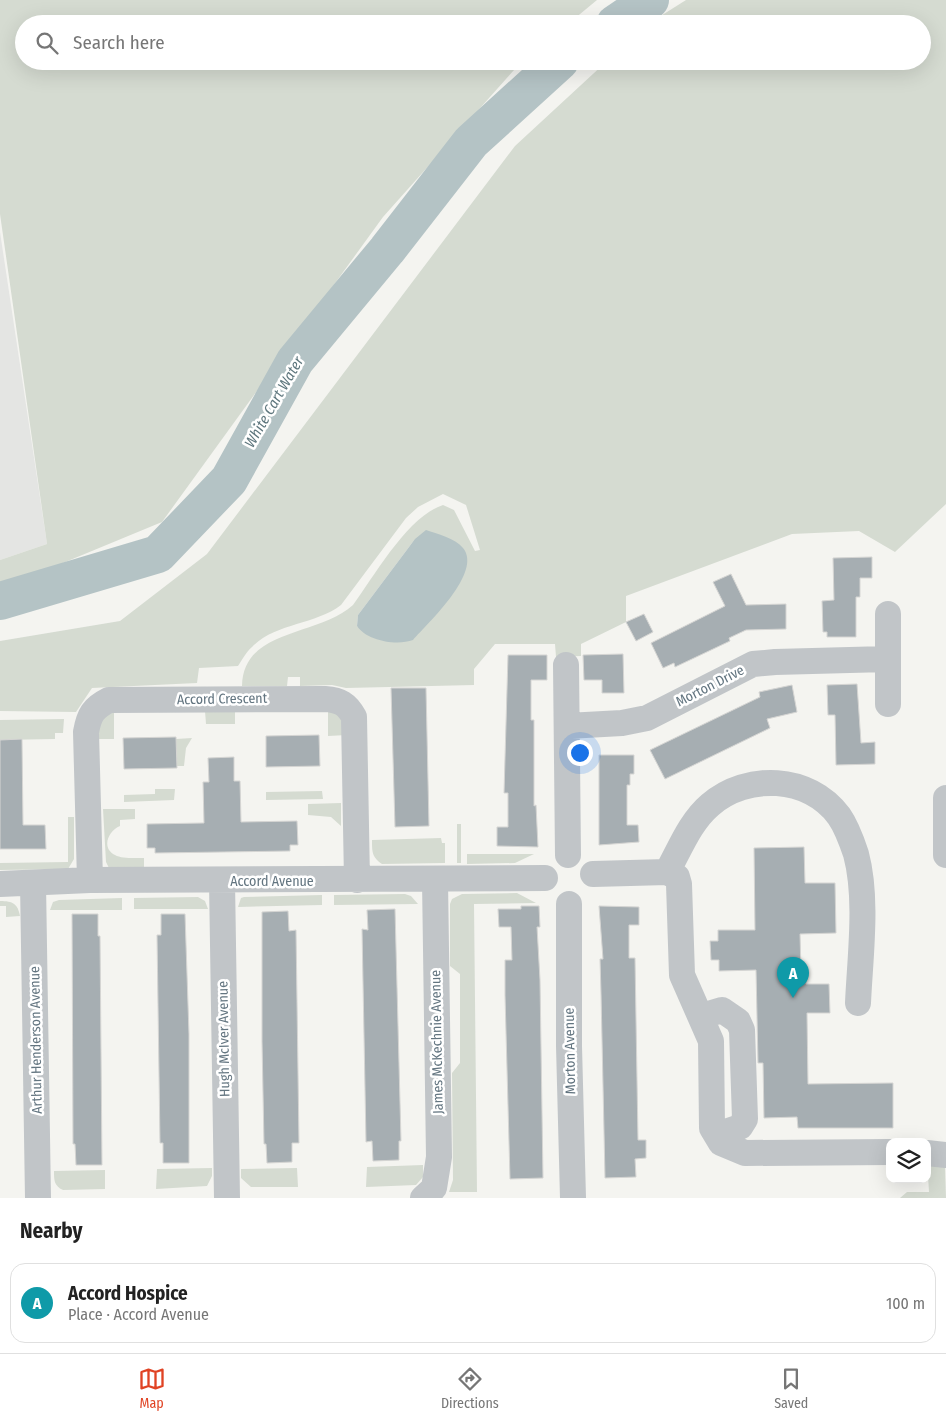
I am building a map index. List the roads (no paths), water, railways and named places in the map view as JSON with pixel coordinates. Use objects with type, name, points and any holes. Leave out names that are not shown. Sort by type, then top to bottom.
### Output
[{"type":"street","points":[[888,614],[888,704]]},
{"type":"street","name":"Morton Drive","points":[[567,726],[622,723],[647,718],[753,664],[887,659]]},
{"type":"street","points":[[566,666],[568,855]]},
{"type":"street","name":"Accord Crescent","points":[[90,880],[86,732],[89,716],[97,706],[109,700],[325,698],[339,701],[348,707],[354,717],[357,880]]},
{"type":"street","points":[[667,872],[694,822],[710,804],[731,792],[745,786],[766,783],[788,783],[808,791],[825,801],[839,816],[856,855],[861,890],[858,1002]]},
{"type":"street","points":[[946,798],[946,855]]},
{"type":"street","points":[[568,855],[581,858],[586,862],[593,874],[591,891],[586,898],[569,904],[554,900],[548,894],[545,878],[546,871],[554,860],[568,855]]},
{"type":"street","points":[[593,874],[667,872],[677,877],[679,884],[682,975],[702,1016],[711,1041],[712,1128],[721,1143],[745,1153],[886,1152]]},
{"type":"street","name":"Accord Avenue","points":[[0,884],[90,880],[222,881],[545,878]]},
{"type":"street","name":"James McKechnie Avenue","points":[[423,1198],[434,1188],[439,1157],[435,880]]},
{"type":"street","name":"Hugh McIver Avenue","points":[[222,881],[227,1198]]},
{"type":"street","name":"Arthur Henderson Avenue","points":[[33,883],[38,1198]]},
{"type":"street","name":"Morton Avenue","points":[[569,904],[569,1046],[573,1198]]},
{"type":"street","points":[[702,1016],[722,1010],[738,1021],[742,1030],[745,1119],[740,1127],[716,1134]]},
{"type":"street","points":[[931,1154],[946,1155]]},
{"type":"waterway","name":"White Cart Water","points":[[628,15],[650,0]]},
{"type":"waterway","name":"White Cart Water","points":[[0,601],[158,554],[229,480],[295,361],[387,250],[471,142],[550,70]]},
{"type":"place","name":"Accord Hospice","points":[[793,998]]}]
